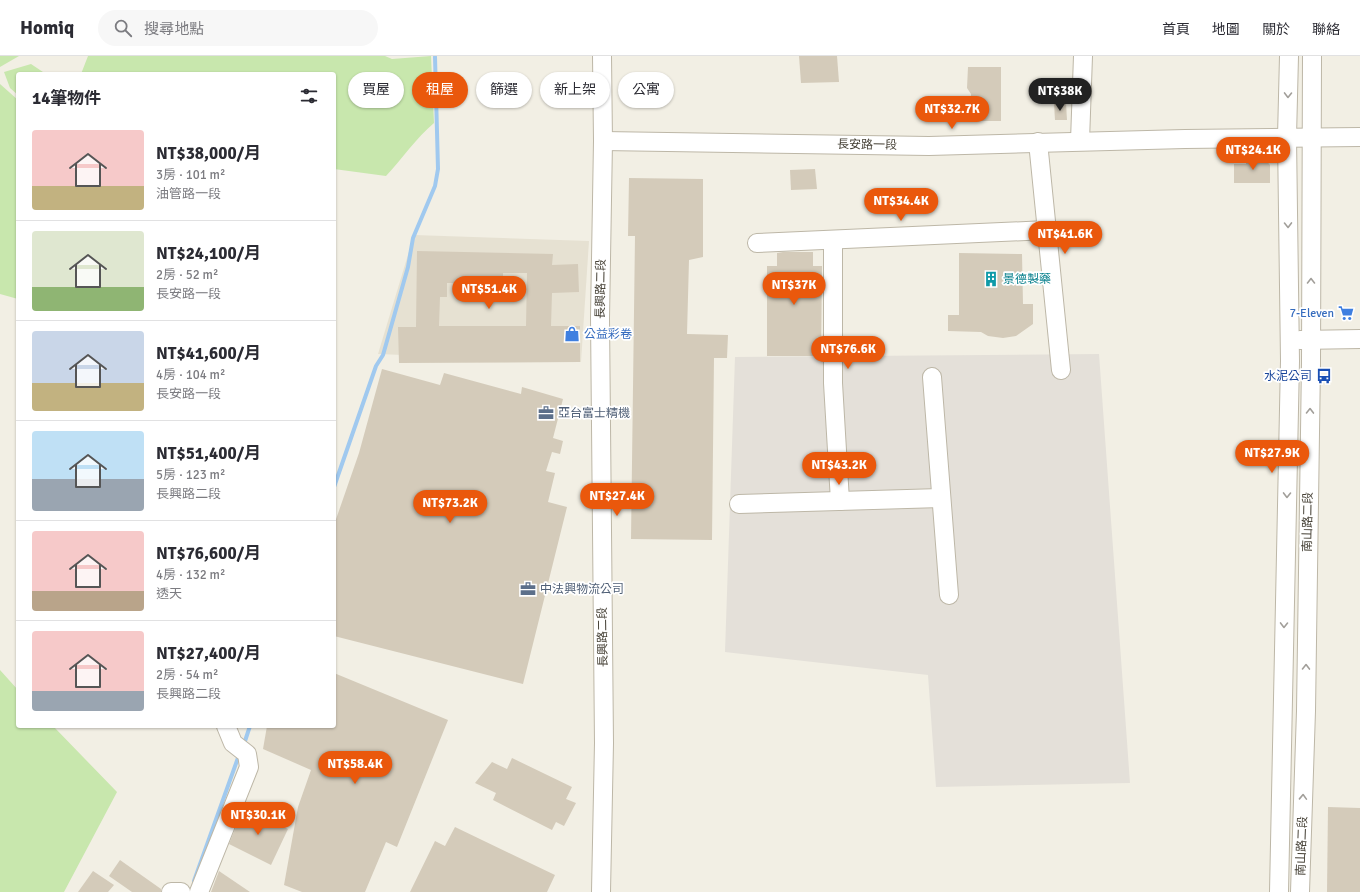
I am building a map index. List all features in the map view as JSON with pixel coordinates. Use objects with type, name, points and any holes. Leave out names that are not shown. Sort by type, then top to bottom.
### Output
[{"type":"street","name":"長興路二段","points":[[601,892],[604,743],[600,318],[603,141],[602,56]]},
{"type":"street","points":[[1080,141],[1083,56]]},
{"type":"street","name":"南山路二段","points":[[1289,56],[1299,137],[1311,340],[1306,711],[1300,892]]},
{"type":"street","name":"南山路二段","points":[[1279,892],[1289,342],[1299,137],[1312,56]]},
{"type":"street","name":"長安路一段","points":[[603,141],[929,146],[1080,141],[1360,137]]},
{"type":"street","points":[[1038,142],[1061,370]]},
{"type":"street","points":[[757,243],[1047,230]]},
{"type":"street","points":[[833,240],[833,383],[840,501]]},
{"type":"street","points":[[1289,342],[1360,339]]},
{"type":"street","points":[[932,377],[940,498],[949,594]]},
{"type":"street","points":[[739,504],[940,498]]},
{"type":"street","points":[[199,892],[249,767],[246,754],[233,743],[227,728]]},
{"type":"street","points":[[171,892],[180,892]]},
{"type":"shaded area","points":[[414,235],[589,241],[581,362],[378,354]]},
{"type":"shaded area","points":[[1099,354],[1130,783],[936,787],[928,675],[725,652],[735,357]]},
{"type":"green space","points":[[0,56],[19,56],[0,67]]},
{"type":"green space","points":[[88,56],[385,56],[392,59],[431,56],[432,72],[412,72],[412,108],[433,108],[434,123],[415,142],[386,176],[336,169],[336,72],[82,72]]},
{"type":"green space","points":[[31,64],[43,72],[16,72],[16,93],[10,88],[4,72]]},
{"type":"green space","points":[[0,84],[16,98],[16,298],[0,294]]},
{"type":"green space","points":[[0,670],[16,688],[16,728],[55,728],[117,792],[64,892],[0,892]]},
{"type":"building","points":[[799,56],[837,56],[839,82],[801,83]]},
{"type":"building","points":[[968,67],[1001,67],[1001,121],[971,121],[971,94],[967,88]]},
{"type":"building","points":[[1054,103],[1066,103],[1067,120],[1055,120]]},
{"type":"building","points":[[1246,157],[1263,157],[1270,165],[1270,183],[1234,183],[1234,164],[1246,164]]},
{"type":"building","points":[[815,169],[817,189],[791,190],[790,170]]},
{"type":"building","points":[[629,178],[703,179],[703,257],[689,260],[687,334],[728,335],[727,358],[714,358],[712,540],[631,539],[635,236],[628,236]]},
{"type":"building","points":[[417,251],[553,254],[552,265],[578,264],[579,292],[552,293],[551,326],[580,326],[580,362],[399,363],[398,327],[416,327]],"holes":[[[503,273],[527,273],[526,326],[439,326],[440,297],[447,297],[447,283],[474,283],[474,280],[503,280]]]},
{"type":"building","points":[[813,252],[813,266],[822,266],[821,356],[767,356],[767,266],[777,266],[777,253]]},
{"type":"building","name":"景德製藥","points":[[959,253],[1022,254],[1023,304],[1033,304],[1033,324],[1016,336],[1003,338],[988,336],[981,332],[948,331],[948,315],[959,315]]},
{"type":"building","points":[[382,369],[440,385],[444,373],[521,394],[522,387],[563,399],[553,438],[563,441],[560,454],[552,452],[546,471],[555,473],[548,502],[567,507],[523,684],[336,637],[336,519],[359,453]]},
{"type":"building","points":[[336,674],[448,720],[397,847],[386,842],[365,892],[302,892],[284,885],[298,807],[311,770],[263,749],[267,728],[336,728]]},
{"type":"building","points":[[512,758],[572,787],[566,799],[576,803],[564,826],[556,822],[552,830],[493,800],[496,793],[475,783],[492,762],[507,769]]},
{"type":"building","points":[[244,807],[288,829],[271,865],[229,844]]},
{"type":"building","points":[[1328,807],[1360,808],[1360,892],[1327,892]]},
{"type":"building","points":[[455,827],[555,875],[547,892],[410,892],[435,841],[445,846]]},
{"type":"building","points":[[120,860],[161,889],[161,892],[132,892],[109,876]]},
{"type":"building","points":[[93,871],[114,885],[108,892],[78,892]]},
{"type":"building","points":[[219,871],[250,892],[211,892]]},
{"type":"waterway","points":[[336,481],[376,366],[383,355],[408,267],[413,238],[435,186],[438,169],[435,57]]},
{"type":"waterway","points":[[244,744],[249,728]]},
{"type":"waterway","points":[[194,881],[239,755]]},
{"type":"place","name":"景德製藥","points":[[991,279]]},
{"type":"place","name":"7-Eleven","points":[[1346,313]]},
{"type":"place","name":"公益彩卷","points":[[572,334]]},
{"type":"place","name":"水泥公司","points":[[1324,376]]},
{"type":"place","name":"亞台富士精機","points":[[546,413]]},
{"type":"place","name":"中法興物流公司","points":[[528,589]]}]
